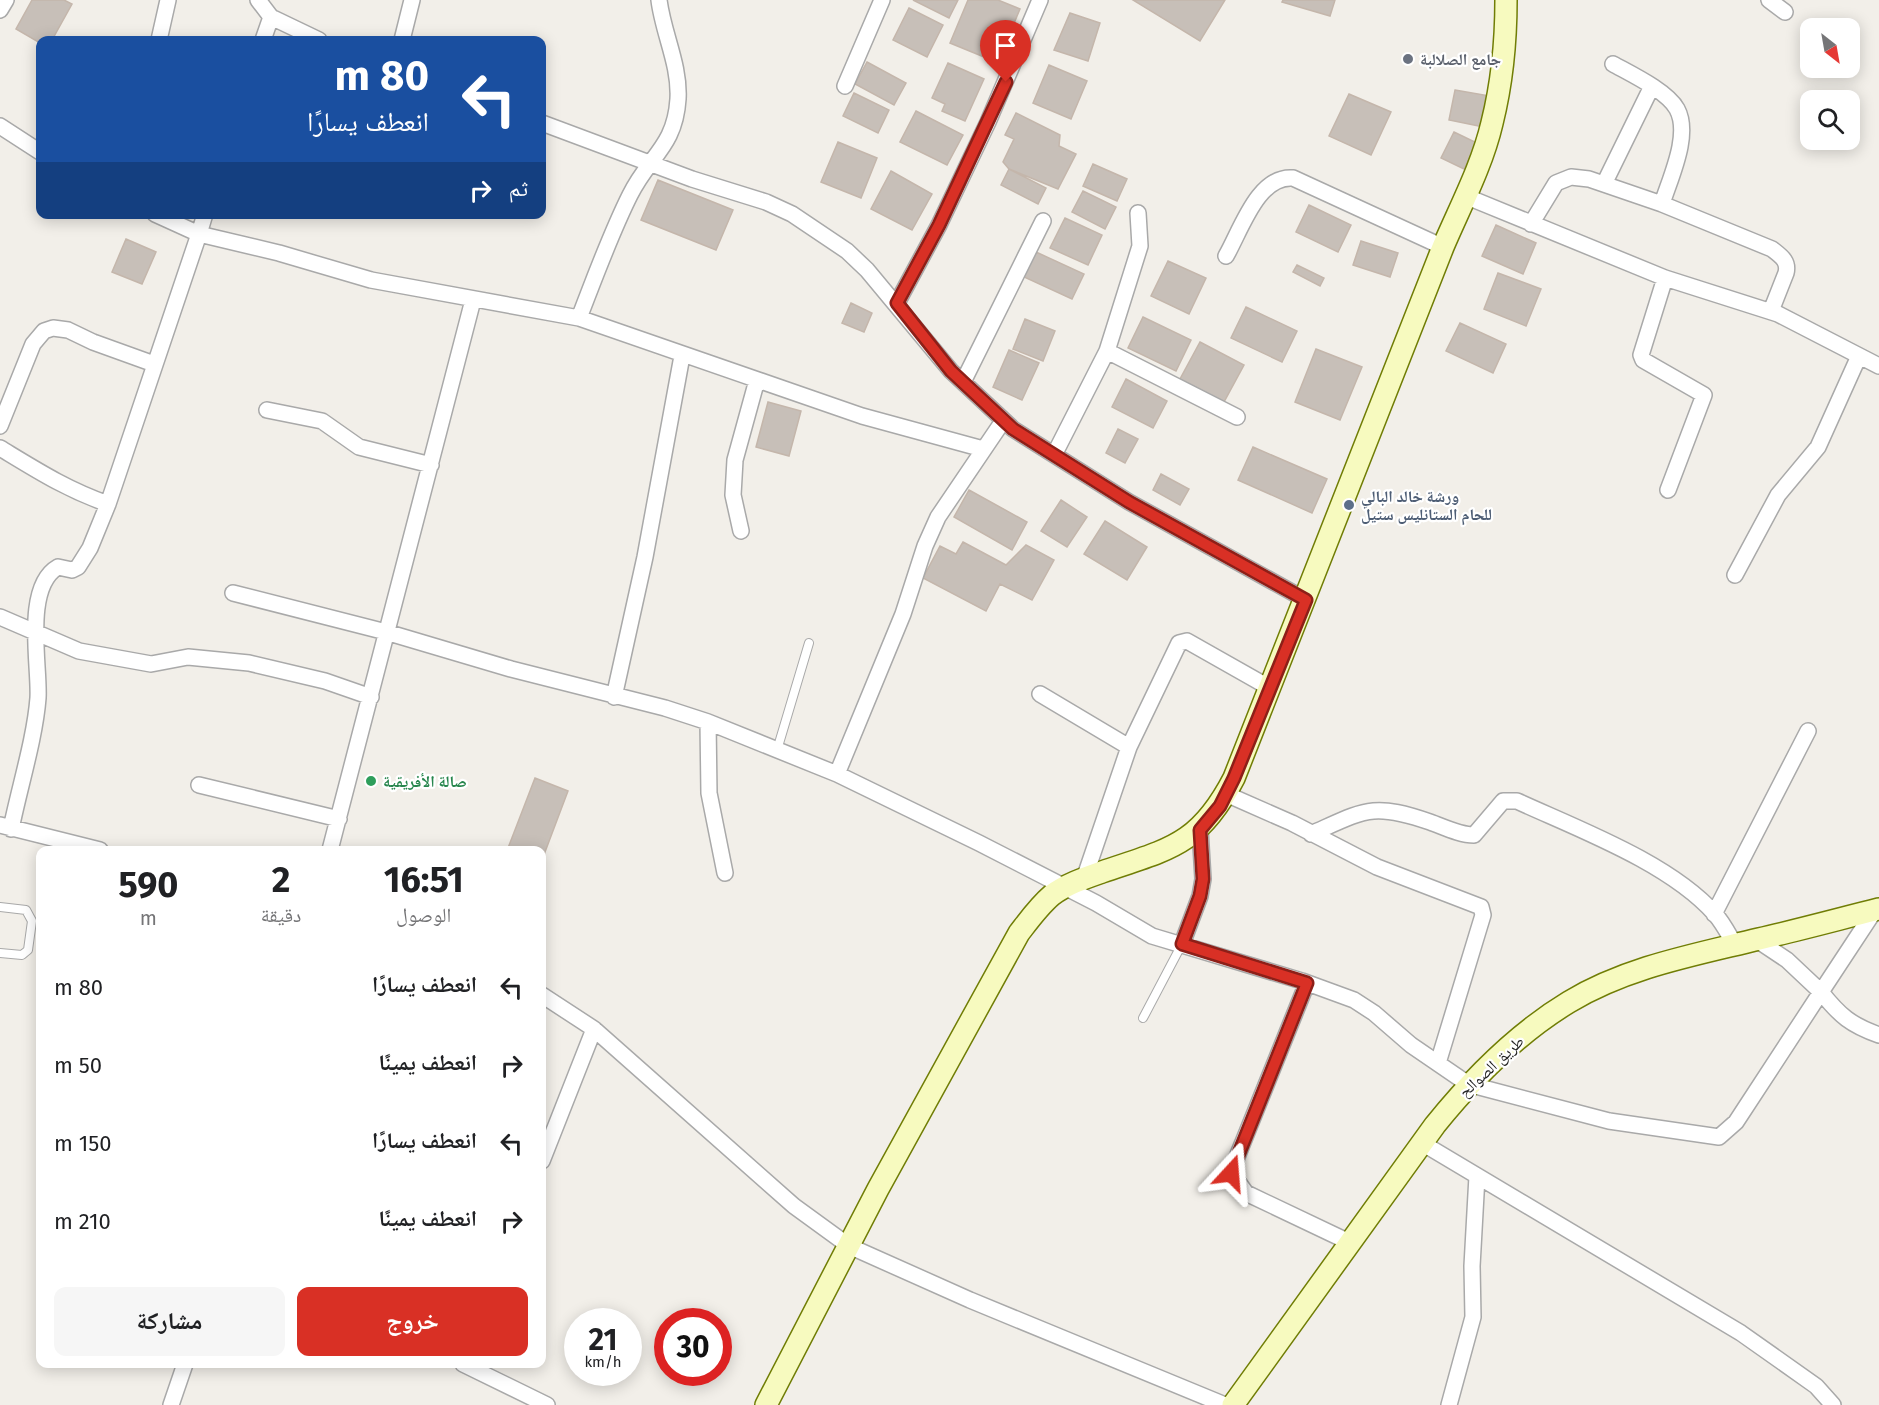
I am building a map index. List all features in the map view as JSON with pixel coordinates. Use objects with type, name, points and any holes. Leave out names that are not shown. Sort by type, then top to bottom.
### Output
[{"type":"street","points":[[0,10],[6,0]]},
{"type":"street","points":[[160,36],[168,0]]},
{"type":"street","points":[[258,0],[271,17],[311,36]]},
{"type":"street","points":[[403,36],[412,0]]},
{"type":"street","points":[[579,318],[614,230],[632,192],[650,164],[669,141],[674,128],[678,98],[676,69],[661,18],[659,0]]},
{"type":"street","points":[[845,86],[882,0]]},
{"type":"street","points":[[897,303],[939,225],[983,133],[1040,0]]},
{"type":"street","points":[[766,1405],[849,1246],[1019,933],[1042,904],[1064,888],[1182,843],[1200,830],[1220,806],[1306,600],[1492,125],[1500,81],[1506,0]]},
{"type":"street","points":[[1769,0],[1785,12]]},
{"type":"street","points":[[264,36],[271,17]]},
{"type":"street","points":[[1613,64],[1652,86],[1677,108],[1681,122],[1681,138],[1662,204]]},
{"type":"street","points":[[1604,184],[1652,86]]},
{"type":"street","points":[[546,125],[650,164],[766,202],[792,214],[847,251],[897,303],[914,327],[963,382],[1003,421],[1031,442],[1055,453],[1089,478],[1129,502],[1306,600]]},
{"type":"street","points":[[0,126],[36,149]]},
{"type":"street","points":[[1226,256],[1263,188],[1281,177],[1293,178],[1443,247]]},
{"type":"street","points":[[1531,224],[1556,183],[1571,177],[1604,184],[1662,204],[1772,249],[1785,260],[1788,266],[1771,311]]},
{"type":"street","points":[[1465,196],[1665,278],[1771,311],[1879,366]]},
{"type":"street","points":[[1055,453],[1107,351],[1140,246],[1138,213]]},
{"type":"street","points":[[166,219],[199,234],[279,253],[371,280],[579,318],[682,356],[862,416],[983,449]]},
{"type":"street","points":[[65,846],[5,827],[38,699],[34,634],[44,586],[51,571],[58,567],[72,570],[83,562],[108,504],[204,219]]},
{"type":"street","points":[[963,382],[1043,221]]},
{"type":"street","points":[[1665,278],[1641,355],[1643,360],[1704,395],[1668,490]]},
{"type":"street","points":[[331,846],[473,300]]},
{"type":"street","points":[[0,426],[33,344],[44,331],[53,328],[68,330],[93,342],[154,364]]},
{"type":"street","points":[[1107,351],[1237,417]]},
{"type":"street","points":[[614,697],[645,557],[682,356]]},
{"type":"street","points":[[1736,575],[1778,495],[1818,447],[1859,356]]},
{"type":"street","points":[[741,531],[733,495],[735,460],[757,380]]},
{"type":"street","points":[[267,410],[322,421],[359,447],[431,465]]},
{"type":"street","points":[[837,774],[903,614],[938,517],[1003,421]]},
{"type":"street","points":[[0,448],[39,474],[81,495],[108,504]]},
{"type":"street","points":[[233,593],[386,632],[614,697],[665,708],[708,722],[837,774],[1096,903],[1152,936],[1307,983],[1354,1000],[1468,1084],[1609,1121],[1719,1137],[1736,1122],[1877,910]]},
{"type":"street","points":[[0,617],[34,634],[79,651],[151,664],[188,657],[249,663],[325,681],[371,697]]},
{"type":"street","points":[[1084,879],[1129,747],[1179,643],[1187,641],[1270,688]]},
{"type":"street","points":[[1040,694],[1129,747]]},
{"type":"street","points":[[708,722],[709,793],[725,873]]},
{"type":"street","points":[[1714,914],[1808,731]]},
{"type":"street","points":[[199,785],[339,819]]},
{"type":"street","points":[[1226,794],[1292,823],[1377,867],[1474,904],[1483,910],[1438,1064]]},
{"type":"street","points":[[1311,834],[1359,813],[1376,809],[1400,812],[1474,835],[1503,801],[1517,801],[1637,858],[1682,886],[1714,914],[1735,945]]},
{"type":"street","points":[[1182,944],[1200,896],[1203,879],[1200,830]]},
{"type":"street","name":"طريق الصوالح","points":[[1233,1405],[1349,1242],[1468,1084],[1523,1035],[1568,1002],[1628,974],[1677,958],[1877,910]]},
{"type":"street","points":[[1757,940],[1787,960],[1821,992],[1841,1016],[1856,1027],[1879,1035]]},
{"type":"street","points":[[1307,983],[1231,1173],[1246,1193],[1349,1242]]},
{"type":"street","points":[[546,998],[594,1029],[794,1206],[849,1246],[970,1300],[1225,1405]]},
{"type":"street","points":[[546,1151],[594,1029]]},
{"type":"street","points":[[1422,1143],[1741,1333],[1816,1386],[1833,1405]]},
{"type":"street","points":[[1449,1405],[1471,1334],[1472,1266],[1478,1176]]},
{"type":"street","points":[[171,1405],[183,1368]]},
{"type":"street","points":[[470,1368],[525,1401],[547,1405]]},
{"type":"lane","points":[[777,750],[808,643]]},
{"type":"lane","points":[[0,907],[26,910],[32,921],[28,950],[22,955],[0,953]]},
{"type":"lane","points":[[1143,1018],[1182,944]]},
{"type":"building","points":[[32,0],[64,0],[72,4],[54,36],[36,36],[36,41],[16,29]]},
{"type":"building","points":[[913,0],[958,0],[949,18]]},
{"type":"building","points":[[968,0],[998,0],[1020,9],[1007,40],[1015,44],[1006,66],[950,43]]},
{"type":"building","points":[[1133,0],[1225,0],[1200,41]]},
{"type":"building","points":[[1283,0],[1335,0],[1330,16],[1282,2]]},
{"type":"building","points":[[909,8],[943,25],[927,57],[893,40]]},
{"type":"building","points":[[1070,13],[1100,23],[1088,61],[1054,50]]},
{"type":"building","points":[[867,62],[906,83],[894,105],[855,84]]},
{"type":"building","points":[[948,63],[984,79],[965,121],[942,111],[945,104],[932,98]]},
{"type":"building","points":[[1049,65],[1087,81],[1071,119],[1033,103]]},
{"type":"building","points":[[1455,90],[1490,96],[1484,127],[1449,120]]},
{"type":"building","points":[[854,93],[889,110],[878,133],[843,116]]},
{"type":"building","points":[[1349,94],[1391,112],[1371,155],[1329,136]]},
{"type":"building","points":[[916,111],[963,135],[947,165],[900,142]]},
{"type":"building","points":[[1016,113],[1060,135],[1059,146],[1076,154],[1058,189],[1009,169],[1003,162],[1014,139],[1005,135]]},
{"type":"building","points":[[1454,132],[1477,143],[1464,169],[1441,158]]},
{"type":"building","points":[[838,142],[877,158],[861,198],[821,182]]},
{"type":"building","points":[[1093,164],[1127,179],[1117,201],[1083,186]]},
{"type":"building","points":[[1009,169],[1046,188],[1038,204],[1001,185]]},
{"type":"building","points":[[891,171],[932,194],[912,230],[871,209]]},
{"type":"building","points":[[658,180],[733,210],[716,250],[641,220]]},
{"type":"building","points":[[1083,191],[1116,207],[1105,229],[1072,212]]},
{"type":"building","points":[[1309,205],[1351,225],[1338,252],[1296,232]]},
{"type":"building","points":[[1065,218],[1102,235],[1088,265],[1050,248]]},
{"type":"building","points":[[1496,225],[1536,243],[1523,274],[1482,256]]},
{"type":"building","points":[[126,239],[156,252],[142,284],[112,272]]},
{"type":"building","points":[[1361,241],[1398,253],[1390,277],[1353,265]]},
{"type":"building","points":[[1036,252],[1084,274],[1072,299],[1024,277]]},
{"type":"building","points":[[1168,261],[1206,278],[1189,314],[1151,296]]},
{"type":"building","points":[[1297,265],[1324,278],[1320,286],[1293,272]]},
{"type":"building","points":[[1498,273],[1541,289],[1526,326],[1484,309]]},
{"type":"building","points":[[851,303],[872,313],[864,332],[842,323]]},
{"type":"building","points":[[1246,307],[1297,331],[1282,362],[1231,338]]},
{"type":"building","points":[[1143,317],[1191,340],[1176,371],[1128,348]]},
{"type":"building","points":[[1025,319],[1055,331],[1043,361],[1013,349]]},
{"type":"building","points":[[1460,323],[1506,344],[1493,373],[1446,351]]},
{"type":"building","points":[[1200,342],[1244,365],[1224,402],[1180,379]]},
{"type":"building","points":[[1316,349],[1362,367],[1340,420],[1295,402]]},
{"type":"building","points":[[1009,350],[1039,363],[1022,400],[993,387]]},
{"type":"building","points":[[1126,379],[1167,401],[1153,428],[1112,407]]},
{"type":"building","points":[[768,402],[801,411],[789,456],[756,447]]},
{"type":"building","points":[[1118,429],[1138,439],[1125,463],[1106,453]]},
{"type":"building","points":[[1253,447],[1327,479],[1312,513],[1238,480]]},
{"type":"building","points":[[1161,474],[1189,489],[1180,505],[1153,490]]},
{"type":"building","points":[[969,490],[1027,522],[1012,550],[954,517]]},
{"type":"building","points":[[1061,500],[1087,517],[1067,547],[1041,531]]},
{"type":"building","points":[[1105,521],[1147,547],[1127,580],[1084,554]]},
{"type":"building","points":[[963,542],[1006,565],[1026,545],[1054,560],[1032,600],[1000,584],[986,611],[923,578],[940,546],[956,554]]},
{"type":"building","points":[[535,778],[568,791],[546,849],[546,846],[509,846]]},
{"type":"place","name":"جامع الصلالبة","points":[[1408,59]]},
{"type":"place","name":"ورشة خالد البالي للحام الستانليس ستيل","points":[[1349,505]]},
{"type":"place","name":"صالة الأفريقية","points":[[371,781]]},
{"type":"route","points":[[1006,82],[939,225],[897,303],[951,371],[1013,429],[1031,442],[1055,453],[1089,478],[1129,502],[1306,600],[1234,778],[1220,806],[1200,830],[1203,879],[1200,896],[1182,944],[1307,983],[1232,1164],[1231,1173]]}]
